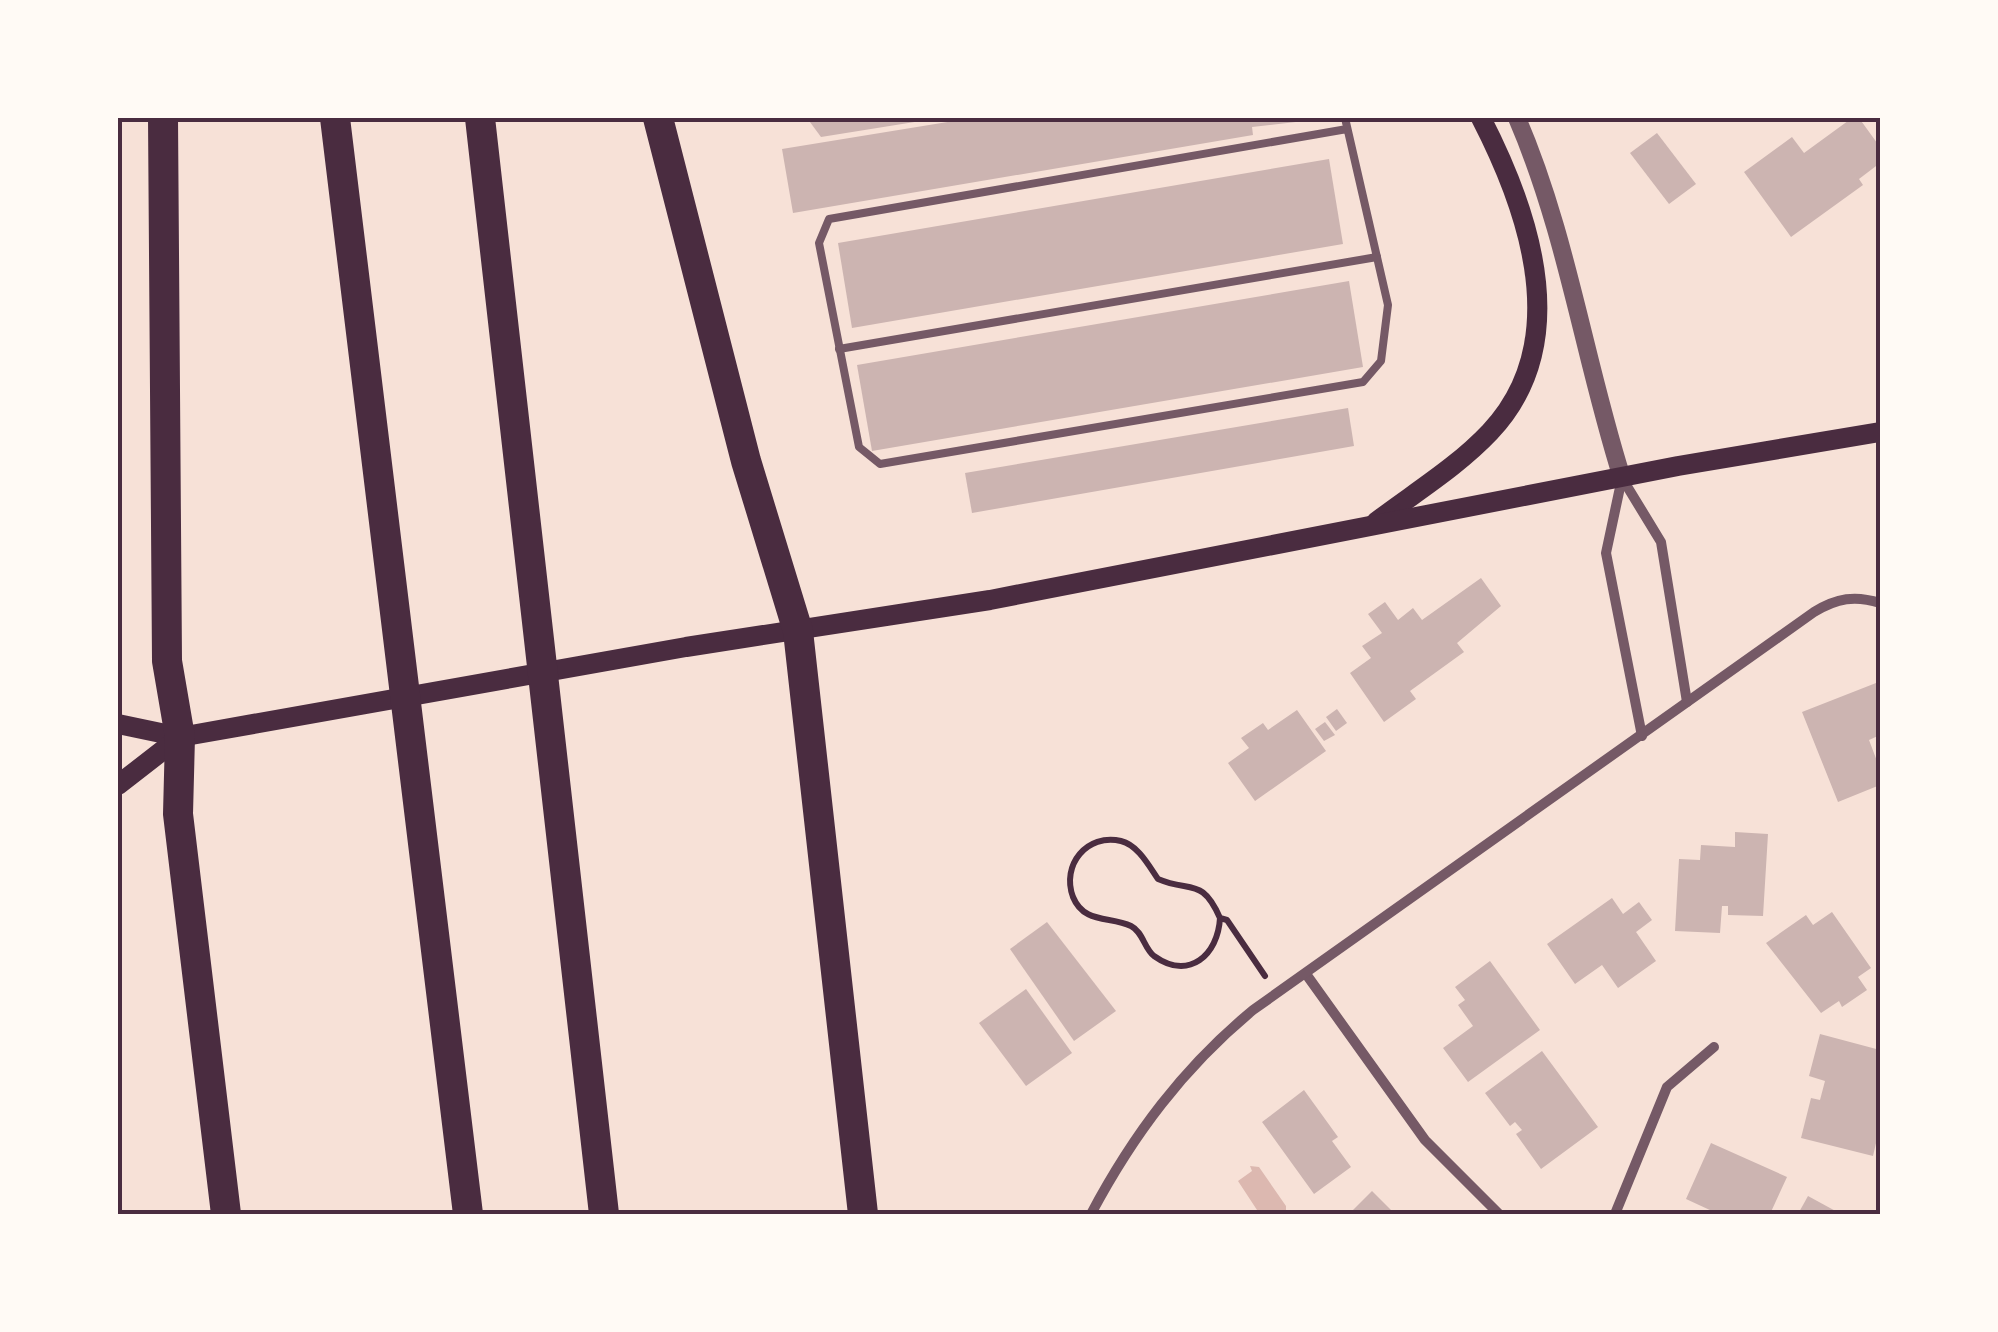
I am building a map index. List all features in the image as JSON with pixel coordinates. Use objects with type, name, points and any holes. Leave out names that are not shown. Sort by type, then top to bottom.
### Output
[{"type":"highway","points":[[163,118],[168,661],[180,737],[178,814],[226,1214]]},
{"type":"highway","points":[[336,118],[468,1214]]},
{"type":"highway","points":[[480,118],[604,1214]]},
{"type":"highway","points":[[658,118],[746,460],[798,631],[863,1214]]},
{"type":"main road","points":[[1373,524],[1492,430],[1519,392],[1536,343],[1539,311],[1535,263],[1480,118]]},
{"type":"main road","points":[[118,724],[180,737],[1080,584],[1373,524],[1880,432]]},
{"type":"main road","points":[[118,785],[180,737]]},
{"type":"street","points":[[1517,118],[1561,234],[1596,398],[1622,478],[1661,542],[1687,702]]},
{"type":"street","points":[[1622,478],[1606,553],[1642,736]]},
{"type":"street","points":[[1090,1214],[1123,1154],[1189,1068],[1277,993],[1831,602],[1851,598],[1880,603]]},
{"type":"street","points":[[1306,974],[1425,1140],[1499,1214]]},
{"type":"street","points":[[1615,1214],[1667,1086],[1714,1046]]},
{"type":"lane","points":[[1345,118],[1388,305],[1381,360],[1363,382],[880,464],[858,448],[819,242],[830,220],[1347,129]]},
{"type":"lane","points":[[839,348],[1377,257]]},
{"type":"path","points":[[1098,841],[1124,841],[1142,857],[1158,880],[1200,888],[1212,900],[1220,918],[1219,938],[1204,958],[1177,967],[1157,958],[1130,926],[1084,913],[1073,898],[1072,866],[1080,851],[1098,841]]},
{"type":"path","points":[[1220,918],[1227,920],[1277,993]]},
{"type":"shaded area","points":[[1250,1166],[1259,1167],[1286,1206],[1286,1214],[1260,1214],[1238,1181],[1252,1171]]},
{"type":"building","points":[[807,118],[927,118],[927,120],[821,137]]},
{"type":"building","points":[[972,118],[1313,120],[1252,127],[1253,135],[793,213],[782,149]]},
{"type":"building","points":[[1852,118],[1859,118],[1880,147],[1880,163],[1859,179],[1863,185],[1791,237],[1744,172],[1792,137],[1804,153]]},
{"type":"building","points":[[1657,133],[1696,184],[1669,204],[1630,153]]},
{"type":"building","points":[[1329,159],[1343,244],[852,328],[838,243]]},
{"type":"building","points":[[1349,281],[1363,367],[872,451],[857,365]]},
{"type":"building","points":[[1348,408],[1354,446],[972,513],[965,473]]},
{"type":"building","points":[[1481,578],[1501,606],[1457,643],[1464,652],[1410,691],[1416,699],[1384,722],[1350,673],[1371,658],[1362,646],[1382,633],[1368,614],[1385,602],[1398,620],[1413,608],[1422,620]]},
{"type":"building","points":[[1876,683],[1880,695],[1880,735],[1869,740],[1880,769],[1880,785],[1838,802],[1802,712]]},
{"type":"building","points":[[1337,709],[1347,723],[1336,731],[1326,717]]},
{"type":"building","points":[[1297,710],[1326,751],[1255,801],[1228,763],[1249,748],[1241,738],[1263,723],[1268,730]]},
{"type":"building","points":[[1325,722],[1335,735],[1324,741],[1315,729]]},
{"type":"building","points":[[1735,832],[1768,834],[1763,916],[1728,915],[1728,906],[1722,906],[1720,933],[1675,931],[1679,859],[1700,860],[1701,845],[1735,847]]},
{"type":"building","points":[[1612,898],[1623,914],[1639,902],[1652,920],[1636,932],[1656,961],[1618,988],[1602,965],[1575,984],[1547,944]]},
{"type":"building","points":[[1832,912],[1871,968],[1858,977],[1867,990],[1842,1007],[1839,1001],[1821,1013],[1766,943],[1806,915],[1813,925]]},
{"type":"building","points":[[1047,922],[1116,1011],[1074,1041],[1010,949]]},
{"type":"building","points":[[1490,961],[1540,1030],[1468,1082],[1443,1048],[1473,1026],[1458,1005],[1465,1000],[1455,987]]},
{"type":"building","points":[[1026,989],[1072,1053],[1026,1086],[979,1023]]},
{"type":"building","points":[[1820,1034],[1880,1050],[1880,1126],[1873,1156],[1801,1138],[1811,1098],[1820,1100],[1825,1081],[1809,1076]]},
{"type":"building","points":[[1542,1051],[1598,1127],[1541,1169],[1516,1134],[1522,1130],[1515,1122],[1510,1126],[1485,1093]]},
{"type":"building","points":[[1304,1090],[1338,1137],[1332,1141],[1351,1167],[1314,1194],[1262,1122]]},
{"type":"building","points":[[1711,1143],[1787,1177],[1770,1214],[1710,1214],[1712,1211],[1686,1199]]},
{"type":"building","points":[[1372,1191],[1395,1214],[1349,1214]]},
{"type":"building","points":[[1808,1196],[1841,1214],[1798,1214]]}]
